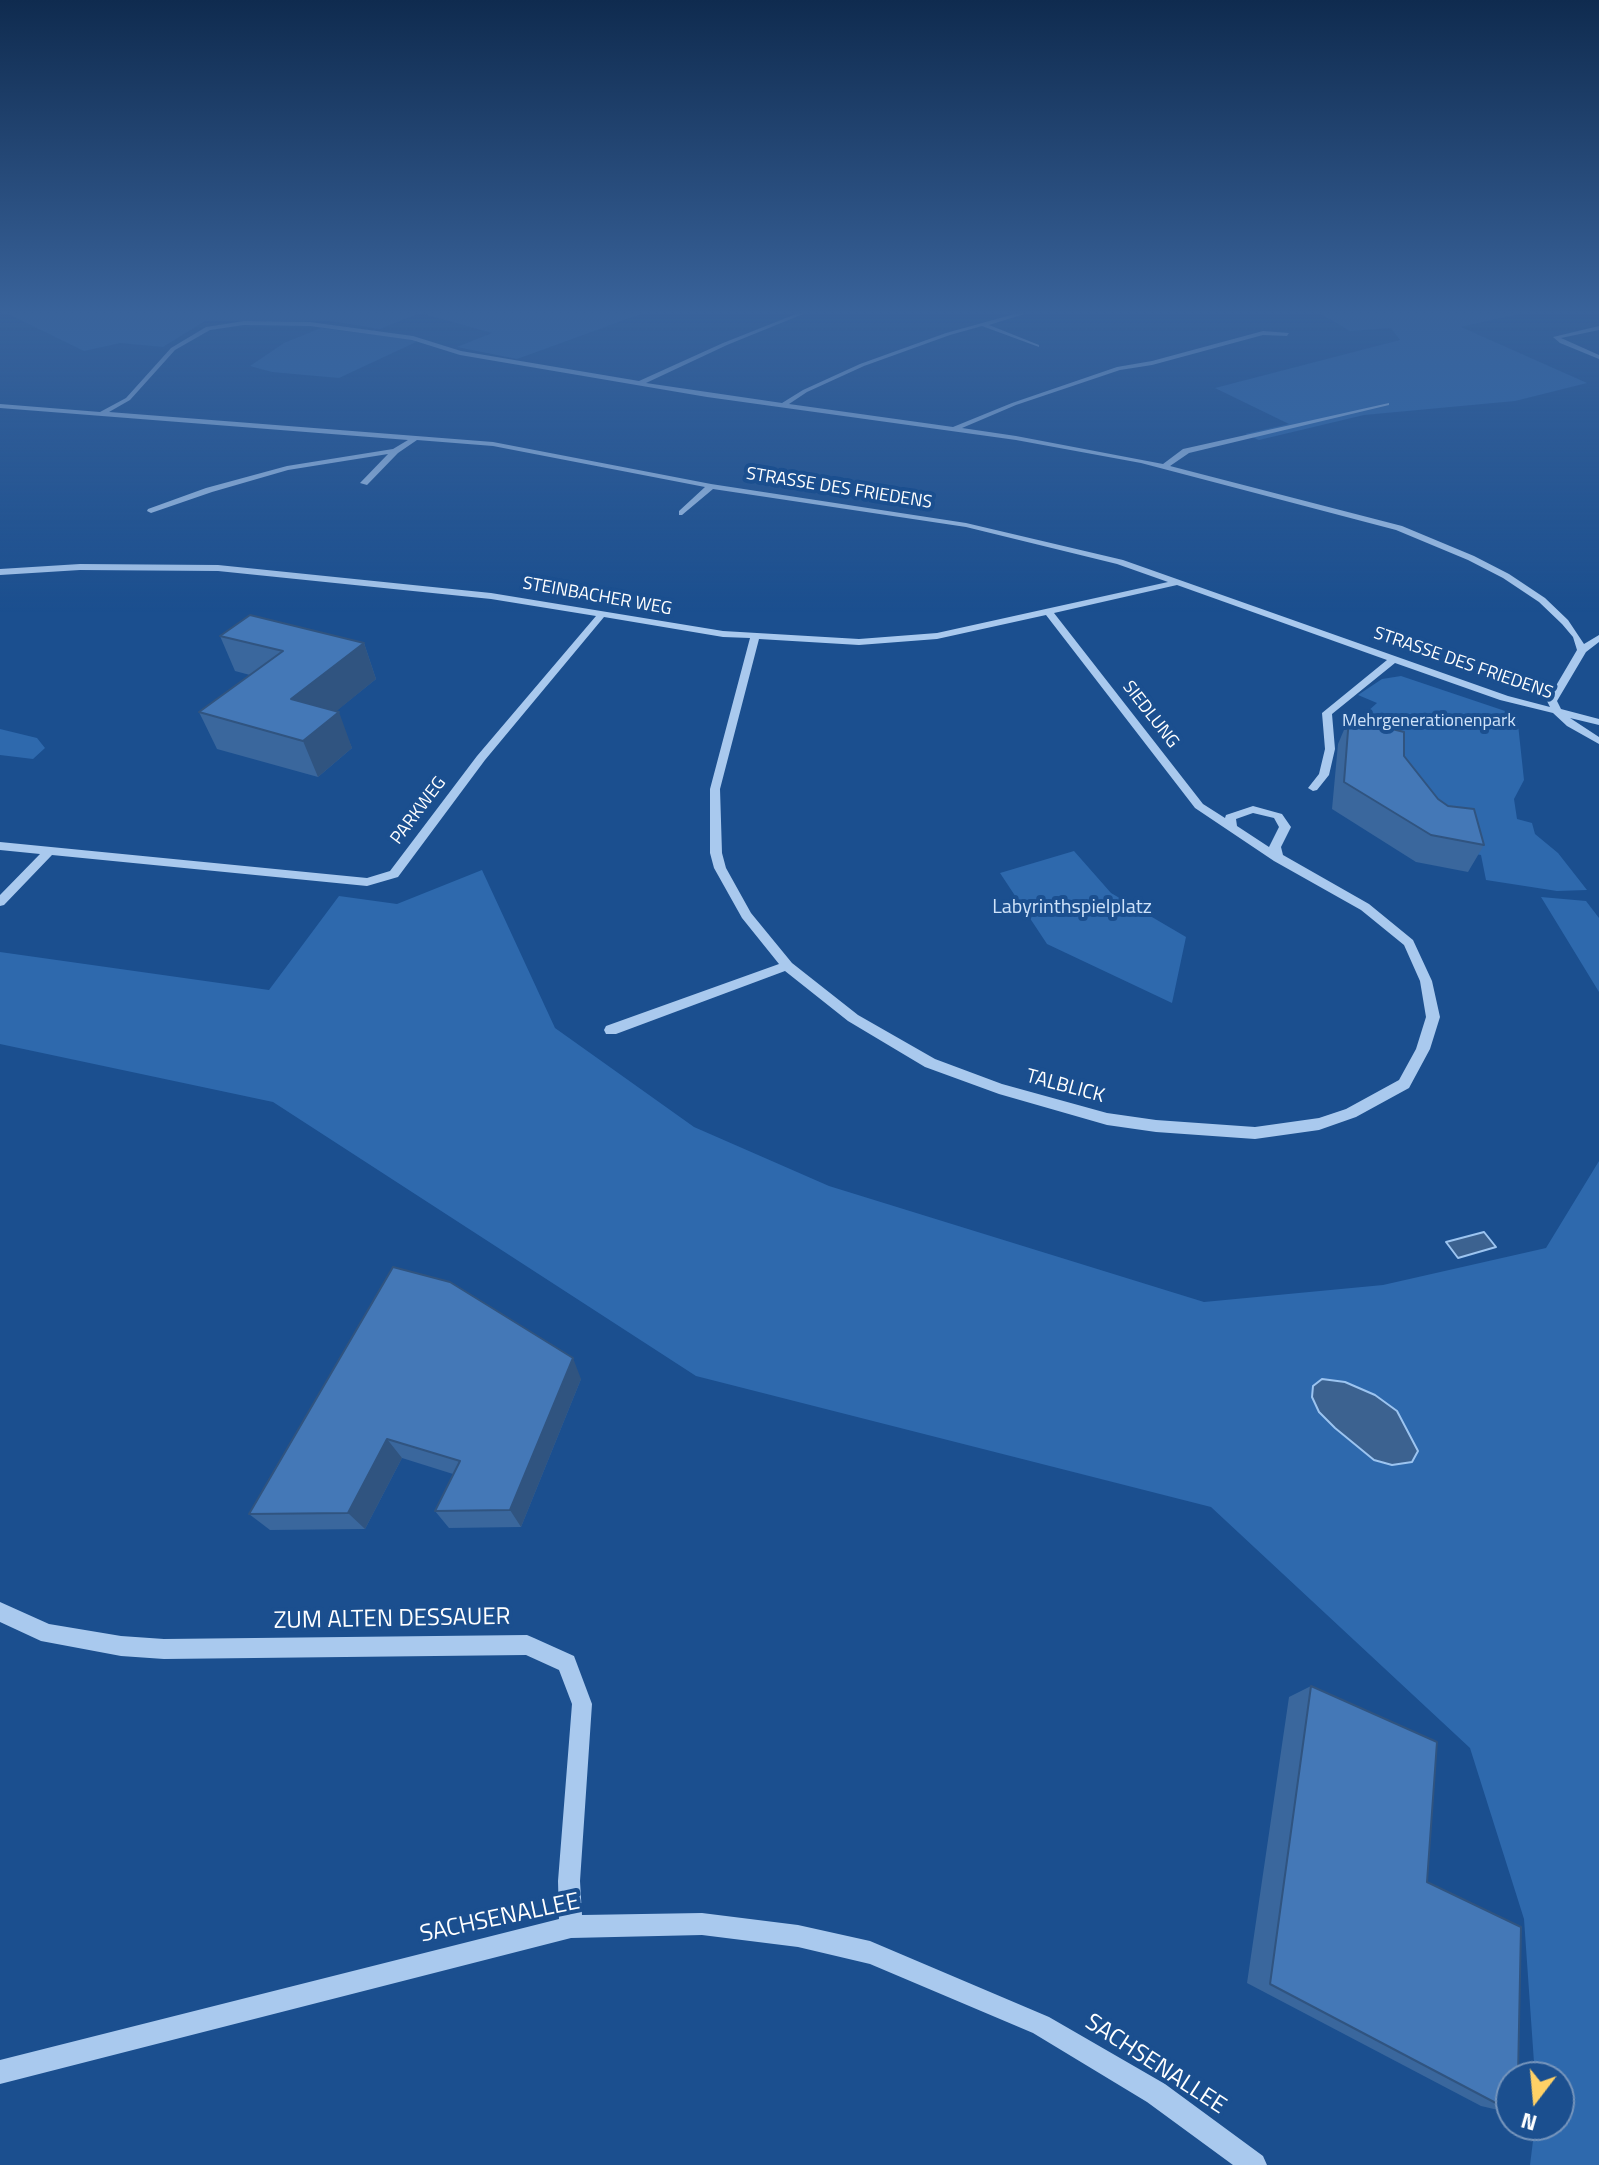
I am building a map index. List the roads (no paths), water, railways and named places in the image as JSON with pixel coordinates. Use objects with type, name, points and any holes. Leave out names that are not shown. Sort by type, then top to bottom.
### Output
[{"type":"street","name":"STRASSE DES FRIEDENS","points":[[73,411],[417,437],[535,450],[711,486],[966,525],[1068,547],[1182,581],[1504,698],[1599,722]]},
{"type":"street","points":[[102,413],[106,411]]},
{"type":"street","points":[[827,411],[955,429],[1165,466],[1399,528],[1506,576],[1542,600],[1571,629],[1582,650]]},
{"type":"street","points":[[955,429],[997,411]]},
{"type":"street","points":[[1165,466],[1186,451],[1357,411]]},
{"type":"street","points":[[364,483],[395,451],[417,437]]},
{"type":"street","points":[[151,511],[209,490],[287,468],[395,451]]},
{"type":"street","points":[[682,513],[711,486]]},
{"type":"street","name":"STEINBACHER WEG","points":[[0,572],[80,567],[218,568],[491,596],[755,637],[892,641],[937,636],[1049,613],[1182,581]]},
{"type":"street","name":"SIEDLUNG","points":[[1049,613],[1199,806],[1232,828]]},
{"type":"street","name":"PARKWEG","points":[[0,846],[367,882],[394,874],[490,746],[602,614]]},
{"type":"street","name":"TALBLICK","points":[[755,637],[715,789],[716,853],[720,868],[746,915],[787,966],[853,1018],[930,1063],[1061,1109],[1156,1126],[1255,1133],[1319,1124],[1351,1113],[1404,1084],[1423,1049],[1433,1017],[1426,981],[1409,943],[1365,907],[1232,828]]},
{"type":"street","points":[[1599,638],[1582,650],[1552,701],[1558,713],[1599,741]]},
{"type":"street","points":[[1313,788],[1324,775],[1330,749],[1327,713],[1394,659]]},
{"type":"street","points":[[1232,828],[1230,817],[1253,809],[1278,816],[1285,827],[1275,847],[1278,858]]},
{"type":"street","points":[[0,902],[49,851]]},
{"type":"street","points":[[611,1030],[787,966]]},
{"type":"street","name":"ZUM ALTEN DESSAUER","points":[[0,1612],[48,1634],[121,1646],[527,1645],[567,1663],[582,1704],[569,1881],[571,1927]]},
{"type":"street","name":"SACHSENALLEE","points":[[0,2072],[571,1927],[702,1924],[798,1936],[870,1953],[1041,2025],[1156,2093],[1254,2165]]},
{"type":"park label","name":"Mehrgenerationenpark","points":[[1429,722]]},
{"type":"park label","name":"Labyrinthspielplatz","points":[[1072,908]]}]
